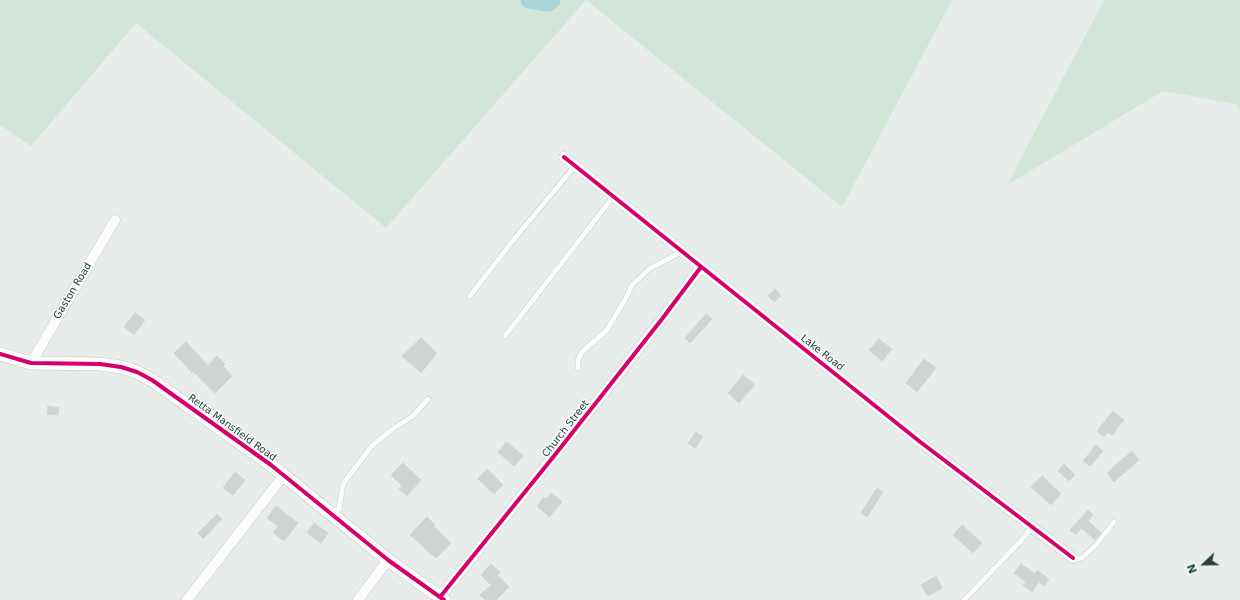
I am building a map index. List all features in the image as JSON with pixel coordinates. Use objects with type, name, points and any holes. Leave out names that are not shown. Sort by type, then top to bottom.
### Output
[{"type":"street","name":"Lake Road","points":[[564,158],[913,436],[1073,558]]},
{"type":"street","name":"Gaston Road","points":[[31,362],[115,220]]},
{"type":"street","name":"Church Street","points":[[442,598],[701,268]]},
{"type":"street","name":"Retta Mansfield Road","points":[[0,354],[31,362],[100,364],[121,367],[137,372],[158,384],[284,475],[388,560],[442,598]]},
{"type":"street","points":[[187,600],[284,475]]},
{"type":"street","points":[[358,600],[388,560]]},
{"type":"lane","points":[[470,296],[515,238],[575,166]]},
{"type":"lane","points":[[505,336],[613,197]]},
{"type":"lane","points":[[578,368],[578,360],[582,352],[607,330],[635,281],[658,263],[681,252]]},
{"type":"lane","points":[[331,514],[339,509],[343,484],[371,447],[392,430],[413,416],[428,399]]},
{"type":"lane","points":[[1073,558],[1078,559],[1083,557],[1096,545],[1114,522]]},
{"type":"lane","points":[[964,600],[1020,542],[1032,527]]},
{"type":"green space","points":[[0,0],[586,0],[386,228],[136,23],[31,146],[0,125]]},
{"type":"green space","points":[[586,0],[952,0],[842,207]]},
{"type":"green space","points":[[1104,0],[1240,0],[1240,110],[1236,104],[1163,91],[1007,185]]},
{"type":"building","points":[[775,289],[781,296],[774,302],[768,296]]},
{"type":"building","points":[[135,313],[145,320],[134,335],[124,327]]},
{"type":"building","points":[[706,314],[712,319],[690,343],[685,338]]},
{"type":"building","points":[[421,338],[437,353],[421,373],[402,356]]},
{"type":"building","points":[[879,339],[892,349],[882,361],[869,350]]},
{"type":"building","points":[[186,342],[208,366],[217,356],[225,364],[223,366],[232,376],[215,393],[193,371],[192,373],[174,353]]},
{"type":"building","points":[[924,359],[936,368],[917,392],[906,383]]},
{"type":"building","points":[[743,375],[755,385],[739,403],[728,393]]},
{"type":"building","points":[[48,406],[59,408],[58,415],[47,414]]},
{"type":"building","points":[[1113,411],[1124,420],[1112,435],[1108,432],[1104,437],[1097,431]]},
{"type":"building","points":[[696,432],[703,437],[695,448],[688,443]]},
{"type":"building","points":[[507,442],[523,456],[514,466],[498,452]]},
{"type":"building","points":[[1096,445],[1103,451],[1090,466],[1083,461]]},
{"type":"building","points":[[1132,451],[1139,460],[1114,482],[1107,473]]},
{"type":"building","points":[[403,463],[421,480],[407,496],[399,489],[402,486],[391,475]]},
{"type":"building","points":[[1064,464],[1075,475],[1069,481],[1058,471]]},
{"type":"building","points":[[487,469],[503,485],[494,494],[478,479]]},
{"type":"building","points":[[235,472],[245,480],[233,495],[223,488]]},
{"type":"building","points":[[1042,476],[1061,494],[1051,505],[1031,487]]},
{"type":"building","points":[[877,488],[883,492],[867,517],[861,513]]},
{"type":"building","points":[[551,493],[562,502],[549,517],[537,506],[544,497],[546,499]]},
{"type":"building","points":[[276,506],[298,523],[284,541],[273,533],[278,526],[267,518]]},
{"type":"building","points":[[1088,510],[1093,515],[1088,521],[1101,533],[1095,540],[1081,528],[1076,535],[1070,530]]},
{"type":"building","points":[[217,514],[222,519],[203,539],[198,533]]},
{"type":"building","points":[[427,517],[435,525],[434,527],[451,543],[436,558],[410,535]]},
{"type":"building","points":[[314,523],[328,533],[321,543],[307,533]]},
{"type":"building","points":[[962,525],[982,543],[973,553],[953,535]]},
{"type":"building","points":[[491,564],[500,572],[497,575],[509,587],[496,600],[485,600],[480,595],[491,585],[481,575]]},
{"type":"building","points":[[1021,564],[1035,574],[1037,570],[1049,579],[1044,586],[1039,582],[1032,592],[1023,585],[1026,582],[1014,573]]},
{"type":"building","points":[[936,576],[942,588],[928,596],[921,585]]},
{"type":"waterway","points":[[529,0],[548,3],[552,0]]},
{"type":"cycle path","points":[[564,157],[919,441],[1073,558]]},
{"type":"cycle path","points":[[440,597],[554,456],[701,267]]},
{"type":"cycle path","points":[[0,354],[31,363],[100,364],[121,367],[137,372],[152,380],[271,465],[388,560],[444,600]]}]
